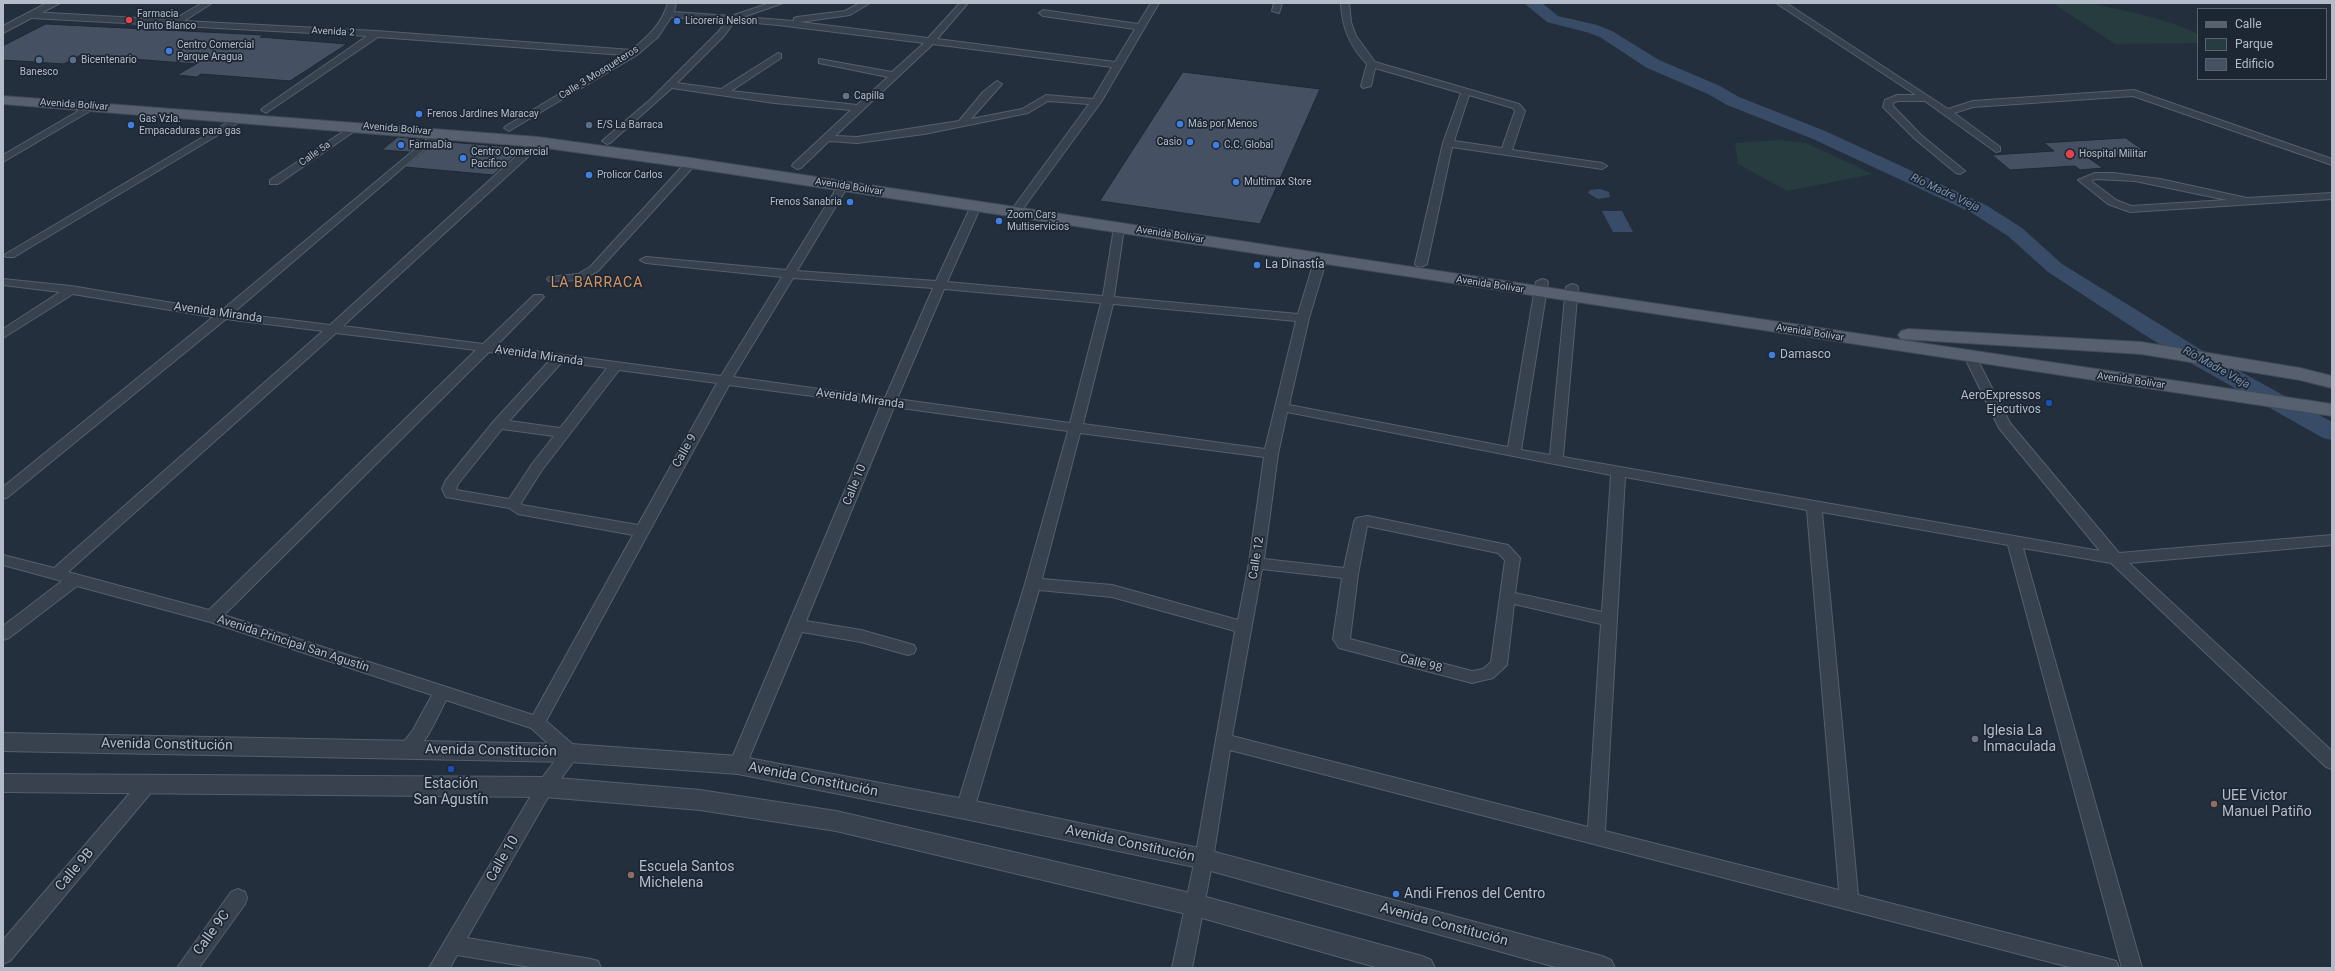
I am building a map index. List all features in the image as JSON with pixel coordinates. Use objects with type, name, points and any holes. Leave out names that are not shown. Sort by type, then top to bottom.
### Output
[{"type":"main road","name":"Avenida Bolívar","points":[[3,92],[509,128],[797,166],[1019,207],[1119,228],[1320,258],[1542,287]]},
{"type":"main road","name":"Avenida Bolívar","points":[[3,100],[438,132],[538,142],[691,163],[976,206],[1019,207],[1421,264],[1571,292],[1971,358],[2332,410]]},
{"type":"main road","name":"Avenida Bolívar","points":[[1571,292],[1925,337],[2031,341],[2141,348],[2300,374],[2332,382]]},
{"type":"main road","points":[[2031,341],[2032,351],[2045,360],[2068,372]]},
{"type":"street","points":[[3,21],[37,3]]},
{"type":"street","points":[[3,30],[55,3]]},
{"type":"street","points":[[173,24],[208,3]]},
{"type":"street","name":"Calle 3 Mosqueteros","points":[[509,128],[634,52],[655,34],[669,14],[672,3]]},
{"type":"street","points":[[607,141],[654,101],[711,45],[733,18],[747,12],[779,3]]},
{"type":"street","points":[[778,22],[847,13],[866,3]]},
{"type":"street","points":[[797,166],[857,108],[930,42],[964,3],[969,3]]},
{"type":"street","points":[[1019,207],[1096,102],[1155,3]]},
{"type":"street","points":[[1345,3],[1345,24],[1348,33],[1362,55],[1372,64],[1519,108],[1520,111],[1506,152]]},
{"type":"street","points":[[1780,3],[1927,98],[1996,149]]},
{"type":"street","points":[[669,14],[778,22],[1119,65]]},
{"type":"street","points":[[1043,14],[1141,27]]},
{"type":"street","name":"Avenida 2","points":[[32,15],[173,24],[376,34],[634,52]]},
{"type":"street","points":[[266,110],[376,34]]},
{"type":"street","points":[[723,92],[778,56]]},
{"type":"street","points":[[822,61],[893,75]]},
{"type":"street","points":[[1366,86],[1372,64]]},
{"type":"street","points":[[963,123],[986,94],[997,84]]},
{"type":"street","points":[[670,85],[774,100],[857,108]]},
{"type":"street","points":[[1421,264],[1448,143],[1466,92]]},
{"type":"street","points":[[1948,113],[1954,109],[1973,104],[2111,93],[2134,93],[2332,162]]},
{"type":"street","points":[[825,138],[857,140],[924,131],[1025,111],[1046,98],[1096,102]]},
{"type":"street","points":[[1960,171],[1918,137],[1888,107],[1888,102],[1897,98],[1927,98],[1973,104]]},
{"type":"street","points":[[3,159],[92,106]]},
{"type":"street","points":[[3,266],[7,255],[240,118]]},
{"type":"street","name":"Calle 5a","points":[[274,182],[356,126]]},
{"type":"street","points":[[3,494],[223,315],[438,132]]},
{"type":"street","points":[[56,575],[333,329],[538,142]]},
{"type":"street","points":[[1448,143],[1506,152],[1548,156],[1602,166]]},
{"type":"street","points":[[553,279],[581,277],[594,270],[691,163]]},
{"type":"street","points":[[2243,200],[2128,178],[2088,176],[2083,180],[2112,202],[2130,209],[2243,200],[2332,196]]},
{"type":"street","name":"Calle 9","points":[[537,723],[725,380],[788,274],[843,186]]},
{"type":"street","name":"Calle 10","points":[[738,765],[798,626],[888,402],[939,285],[976,206]]},
{"type":"street","points":[[965,809],[1033,584],[1075,428],[1108,300],[1119,228]]},
{"type":"street","name":"Calle 12","points":[[1195,905],[1223,741],[1256,563],[1271,454],[1303,318],[1320,258]]},
{"type":"street","points":[[646,260],[788,274],[939,285],[1303,318]]},
{"type":"street","name":"Avenida Miranda","points":[[3,282],[71,290],[223,315],[486,348],[615,367],[725,380],[1271,454]]},
{"type":"street","points":[[1514,453],[1542,287]]},
{"type":"street","points":[[3,334],[71,290]]},
{"type":"street","points":[[1556,460],[1571,292]]},
{"type":"street","points":[[212,617],[538,297]]},
{"type":"street","points":[[1971,358],[2004,425],[2116,559],[2332,762]]},
{"type":"street","points":[[558,359],[499,424],[451,483],[449,489],[451,494],[513,504],[518,509],[641,531]]},
{"type":"street","points":[[513,504],[537,467],[615,367]]},
{"type":"street","points":[[1281,407],[1514,453],[2116,559],[2332,540]]},
{"type":"street","points":[[499,424],[563,433]]},
{"type":"street","points":[[1596,838],[1618,471]]},
{"type":"street","points":[[1814,506],[1849,900]]},
{"type":"street","name":"Calle 98","points":[[1368,520],[1503,549],[1513,558],[1499,665],[1487,674],[1472,677],[1345,644],[1341,639],[1350,574],[1361,522],[1368,520]]},
{"type":"street","points":[[2014,541],[2132,968]]},
{"type":"street","name":"Avenida Principal San Agustín","points":[[4,562],[212,617],[537,723],[571,753]]},
{"type":"street","points":[[1256,563],[1350,574]]},
{"type":"street","points":[[3,634],[74,580]]},
{"type":"street","points":[[1033,584],[1112,591],[1244,628]]},
{"type":"street","points":[[1507,597],[1610,620]]},
{"type":"street","points":[[798,626],[861,636],[908,649]]},
{"type":"street","points":[[406,750],[420,735],[442,692]]},
{"type":"street","points":[[1223,741],[1596,838],[1849,900],[2109,968]]},
{"type":"street","name":"Avenida Constitución","points":[[3,742],[571,753],[738,765],[965,809],[1204,859],[1602,968]]},
{"type":"street","name":"Calle 10","points":[[438,968],[454,945],[545,787],[571,753]]},
{"type":"street","points":[[3,783],[545,787],[700,800],[836,821],[1195,905],[1422,968]]},
{"type":"street","name":"Calle 9B","points":[[3,955],[148,784]]},
{"type":"street","name":"Calle 9C","points":[[187,968],[238,898]]},
{"type":"street","points":[[1182,968],[1195,905]]},
{"type":"street","points":[[454,945],[590,968]]},
{"type":"green space","points":[[2087,3],[2144,15],[2171,23],[2197,34],[2197,43],[2115,44],[2054,4]]},
{"type":"green space","points":[[1779,140],[1806,143],[1873,174],[1787,191],[1738,164],[1735,143]]},
{"type":"water","points":[[1600,189],[1609,192],[1610,197],[1598,199],[1588,193],[1590,190]]},
{"type":"water","points":[[1602,211],[1622,211],[1633,232],[1613,232]]},
{"type":"building","name":"Centro Comercial Parque Aragua","points":[[46,24],[264,35],[260,37],[347,44],[290,81],[201,74],[197,77],[177,75],[196,64],[81,55],[64,64],[3,60],[3,46]]},
{"type":"building","name":"C.C. Global","points":[[1183,72],[1320,89],[1260,224],[1100,201]]},
{"type":"building","name":"FarmaDía","points":[[398,137],[420,139],[422,142],[410,152],[382,150]]},
{"type":"building","name":"Hospital Militar","points":[[2126,138],[2147,153],[2087,157],[2103,168],[2080,170],[2075,166],[2010,170],[1992,155],[2054,151],[2044,143]]},
{"type":"building","name":"Centro Comercial Pacífico","points":[[436,141],[523,148],[493,175],[405,167]]},
{"type":"waterway","name":"Río Madre Vieja","points":[[1532,3],[1553,19],[1591,28],[1606,34],[1653,64],[1714,90],[1733,101],[1819,135],[1979,209],[2015,232],[2055,268],[2148,327],[2195,356],[2332,432]]},
{"type":"place","name":"Farmacia Punto Blanco","points":[[129,20]]},
{"type":"place","name":"Licorería Nelson","points":[[677,21]]},
{"type":"place","name":"Centro Comercial Parque Aragua","points":[[169,51]]},
{"type":"place","name":"Banesco","points":[[39,60]]},
{"type":"place","name":"Bicentenario","points":[[73,60]]},
{"type":"place","name":"Capilla","points":[[846,96]]},
{"type":"place","name":"Frenos Jardines Maracay","points":[[419,114]]},
{"type":"place","name":"Más por Menos","points":[[1180,124]]},
{"type":"place","name":"Gas Vzla. Empacaduras para gas","points":[[131,125]]},
{"type":"place","name":"E/S La Barraca","points":[[589,125]]},
{"type":"place","name":"Casio","points":[[1190,142]]},
{"type":"place","name":"FarmaDía","points":[[401,145]]},
{"type":"place","name":"C.C. Global","points":[[1216,145]]},
{"type":"place","name":"Hospital Militar","points":[[2070,154]]},
{"type":"place","name":"Centro Comercial Pacífico","points":[[463,158]]},
{"type":"place","name":"Prolicor Carlos","points":[[589,175]]},
{"type":"place","name":"Multimax Store","points":[[1236,182]]},
{"type":"place","name":"Frenos Sanabria","points":[[850,202]]},
{"type":"place","name":"Zoom Cars Multiservicios","points":[[999,221]]},
{"type":"place","name":"La Dinastía","points":[[1257,265]]},
{"type":"place","name":"Damasco","points":[[1772,355]]},
{"type":"place","name":"AeroExpressos Ejecutivos","points":[[2049,403]]},
{"type":"place","name":"Iglesia La Inmaculada","points":[[1975,739]]},
{"type":"place","name":"Estación San Agustín","points":[[451,769]]},
{"type":"place","name":"UEE Victor Manuel Patiño","points":[[2214,804]]},
{"type":"place","name":"Escuela Santos Michelena","points":[[631,875]]},
{"type":"place","name":"Andi Frenos del Centro","points":[[1396,894]]},
{"type":"district","name":"LA BARRACA","points":[[597,283]]}]
